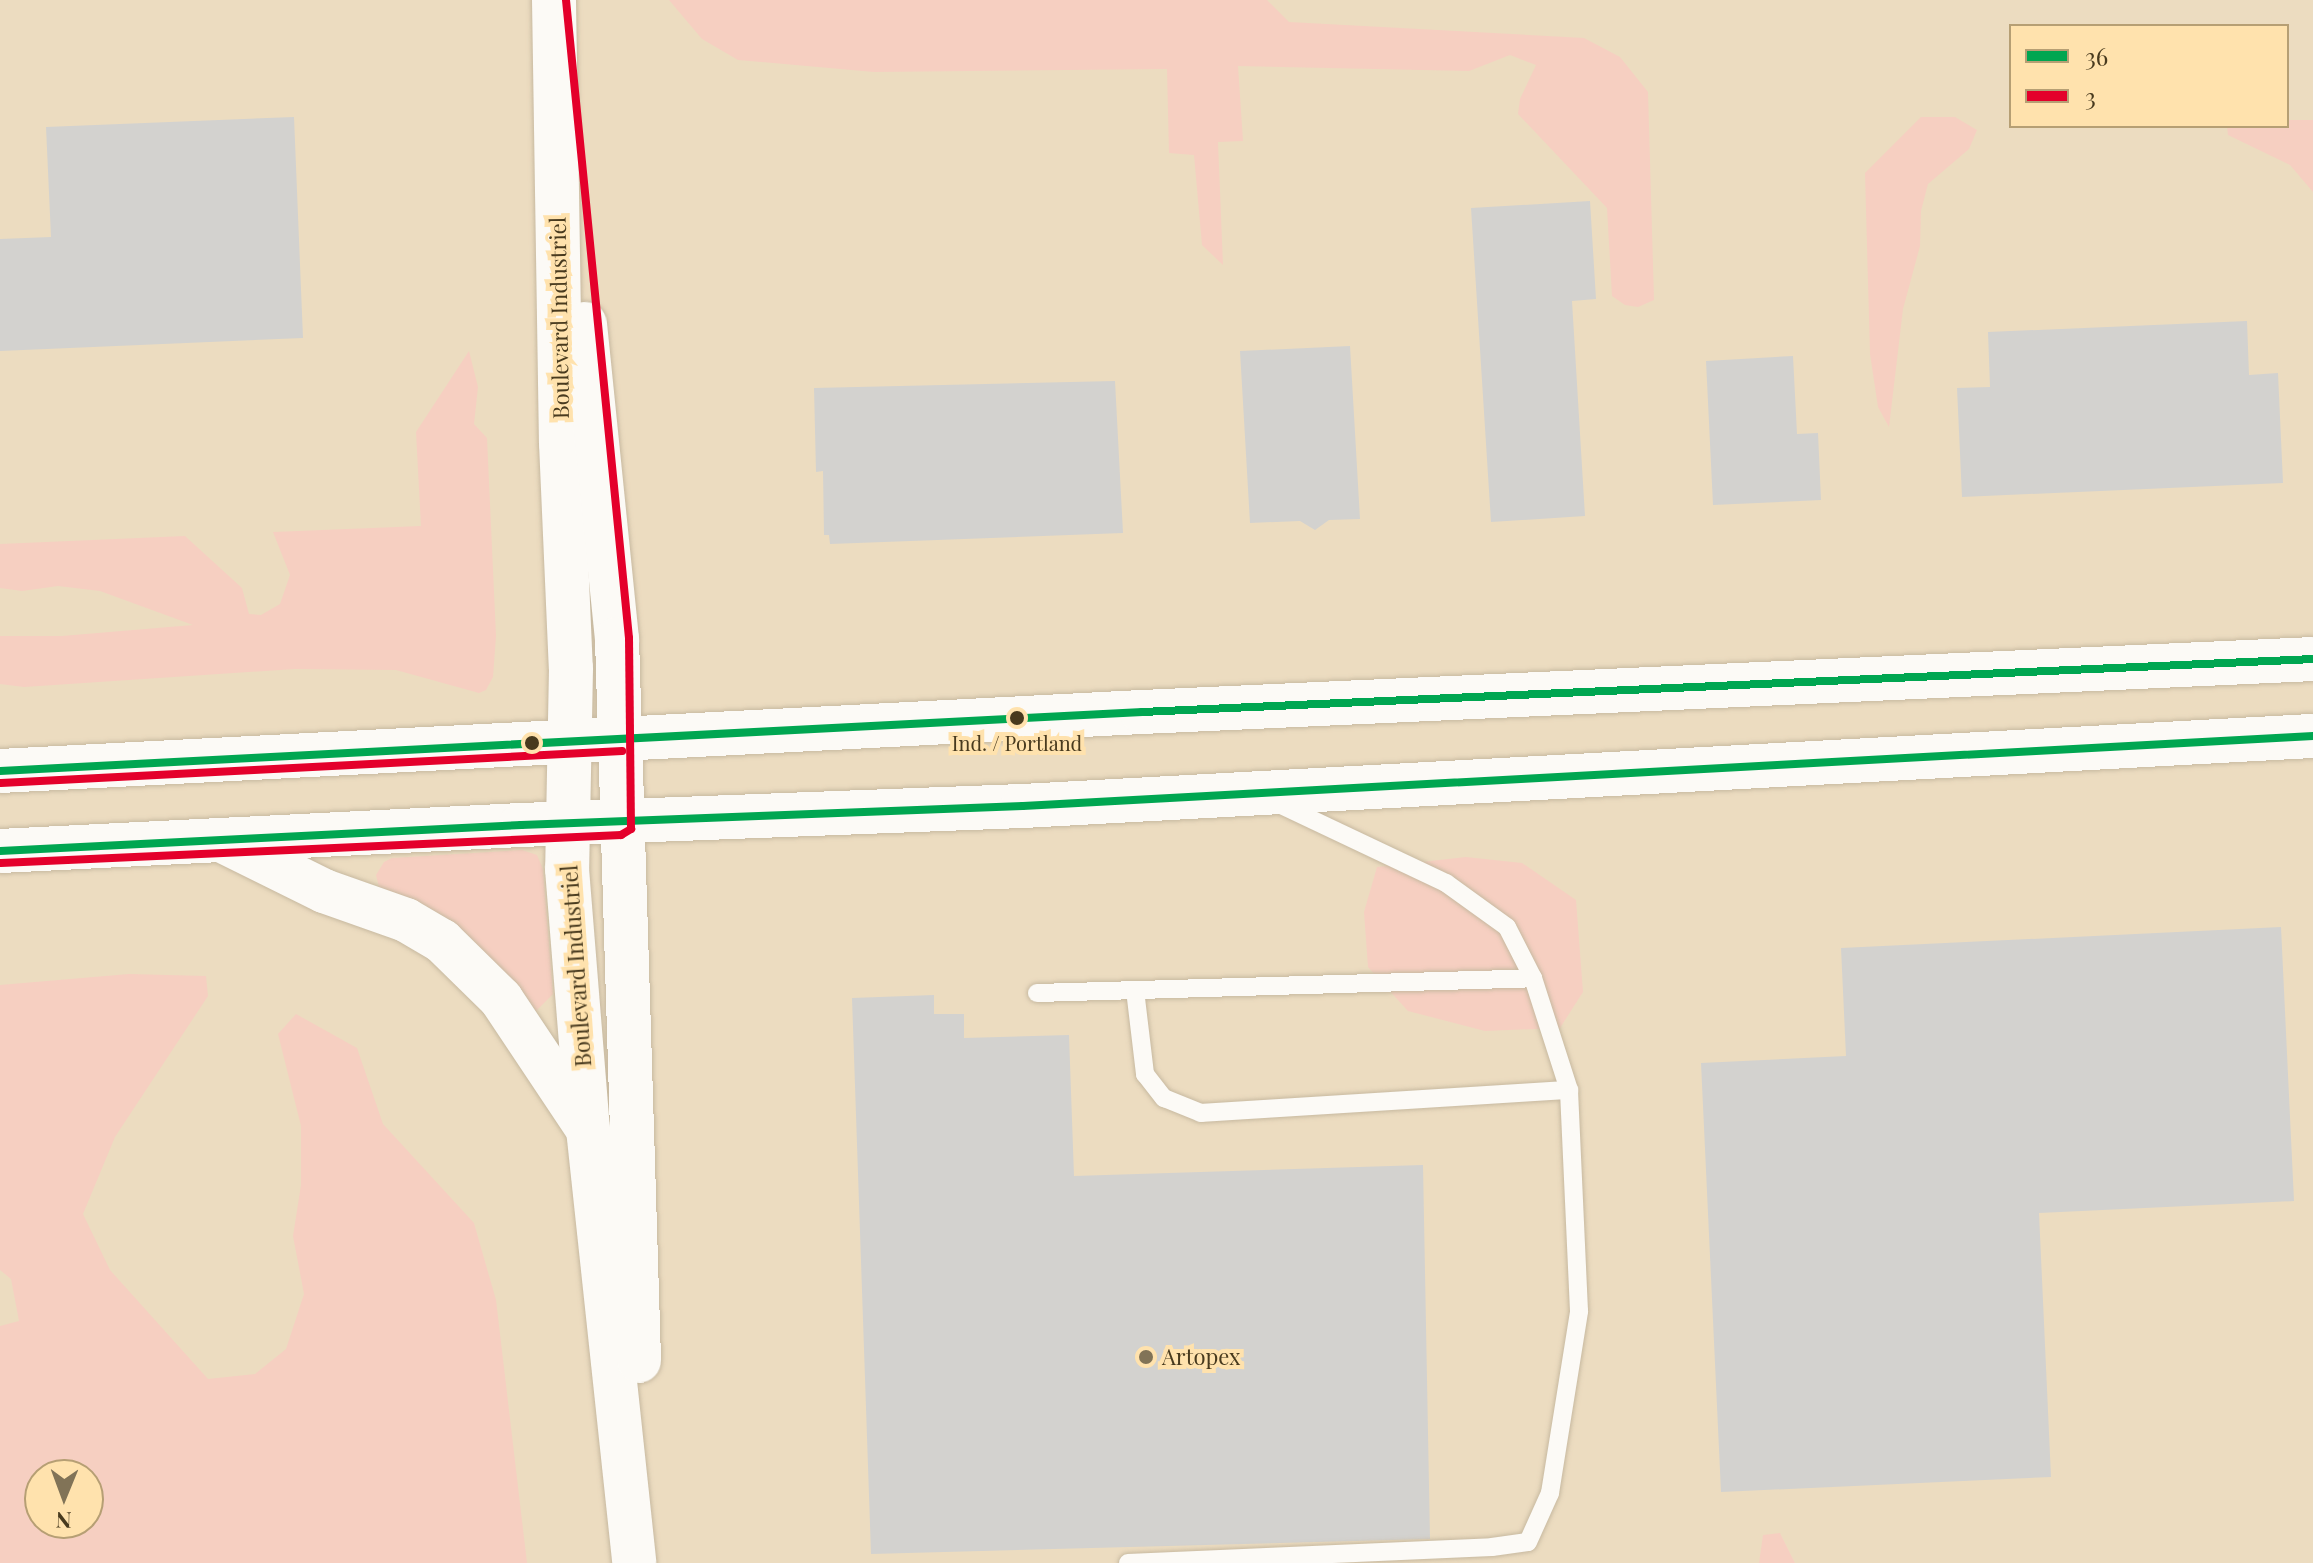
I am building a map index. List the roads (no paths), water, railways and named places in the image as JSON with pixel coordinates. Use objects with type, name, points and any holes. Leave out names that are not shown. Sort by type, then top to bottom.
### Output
[{"type":"main road","name":"Boulevard Industriel","points":[[554,15],[617,639],[634,1133],[643,1563]]},
{"type":"main road","name":"Boulevard Industriel","points":[[554,15],[561,443],[572,742],[567,869],[588,1129],[634,1563]]},
{"type":"main road","points":[[0,771],[1142,712],[2313,659]]},
{"type":"main road","points":[[0,851],[1258,793],[2313,736]]},
{"type":"main road","points":[[218,839],[324,891],[406,920],[458,954],[501,999],[588,1129]]},
{"type":"lane","points":[[1128,1563],[1492,1547],[1528,1542],[1550,1493],[1579,1311],[1569,1090],[1533,978],[1507,927],[1446,883],[1258,793]]},
{"type":"lane","points":[[1037,993],[1533,978]]},
{"type":"lane","points":[[1135,990],[1145,1074],[1164,1098],[1201,1113],[1569,1090]]},
{"type":"place","name":"Ind. / Portland","points":[[1017,718]]},
{"type":"place","name":"Artopex","points":[[1146,1357]]}]
